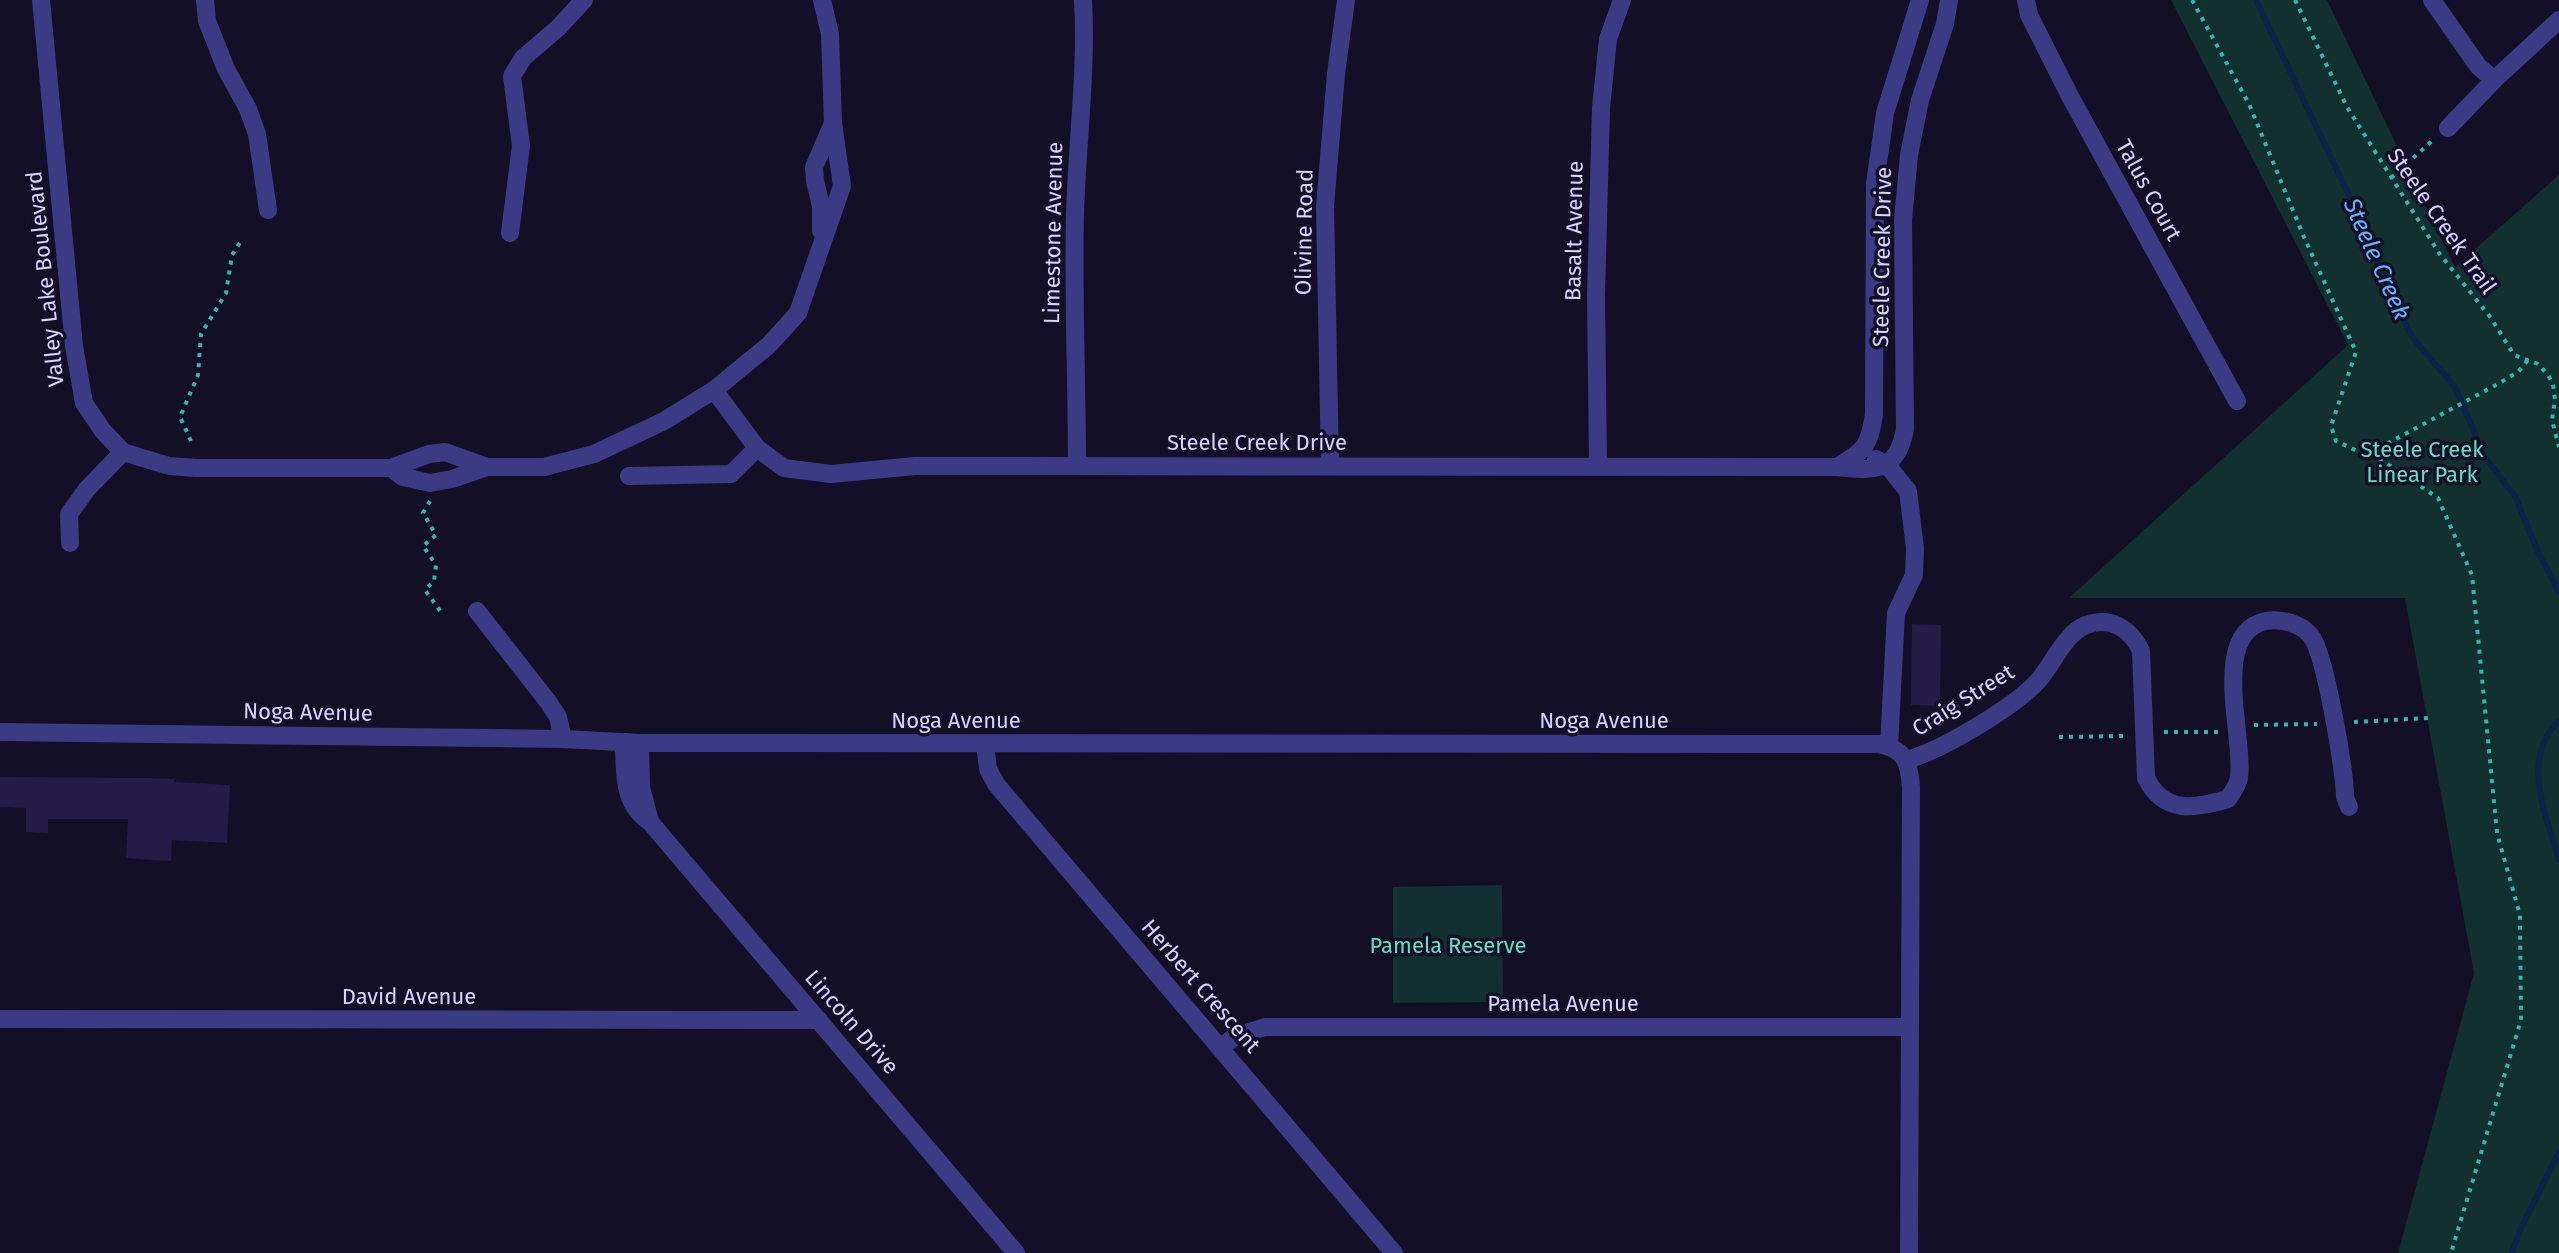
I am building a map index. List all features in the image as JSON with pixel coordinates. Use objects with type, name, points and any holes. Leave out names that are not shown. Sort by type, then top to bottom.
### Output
[{"type":"street","points":[[205,0],[207,21],[257,134],[268,210]]},
{"type":"street","points":[[510,233],[521,146],[512,76],[523,58],[584,0]]},
{"type":"street","points":[[391,468],[403,477],[430,483],[487,467],[544,467],[594,454],[664,421],[714,390],[769,345],[798,313],[821,239],[842,186],[833,123],[830,34],[822,0]]},
{"type":"street","name":"Limestone Avenue","points":[[1077,466],[1074,250],[1084,60],[1083,0]]},
{"type":"street","name":"Olivine Road","points":[[1330,466],[1325,206],[1336,74],[1346,0]]},
{"type":"street","name":"Basalt Avenue","points":[[1598,466],[1596,295],[1601,108],[1608,39],[1622,0]]},
{"type":"street","name":"Steele Creek Drive","points":[[1863,451],[1871,437],[1874,414],[1875,184],[1885,113],[1920,0]]},
{"type":"street","name":"Steele Creek Drive","points":[[714,390],[757,448],[784,468],[831,474],[915,466],[1598,466],[1837,467],[1872,470],[1887,465],[1902,445],[1905,429],[1903,220],[1909,155],[1920,100],[1945,24],[1949,0]]},
{"type":"street","name":"Talus Court","points":[[2026,0],[2029,15],[2072,100],[2237,401]]},
{"type":"street","points":[[2432,0],[2478,66],[2494,80]]},
{"type":"street","name":"Valley Lake Boulevard","points":[[39,3],[74,346],[84,403],[103,431],[123,452]]},
{"type":"street","points":[[2448,128],[2559,20]]},
{"type":"street","points":[[821,239],[821,206],[814,167],[833,123]]},
{"type":"street","points":[[629,476],[731,474],[757,448]]},
{"type":"street","points":[[1837,467],[1863,451],[1887,465],[1908,491],[1915,548],[1914,575],[1896,613],[1889,746],[1906,760]]},
{"type":"street","points":[[70,543],[69,514],[87,489],[123,452],[169,466],[196,468],[391,468],[429,454],[445,452],[487,467]]},
{"type":"street","points":[[477,611],[549,703],[558,717],[563,739]]},
{"type":"street","name":"Craig Street","points":[[1909,1253],[1911,787],[1906,760],[1928,754],[1969,731],[2039,680],[2075,631],[2088,624],[2107,623],[2125,627],[2135,637],[2141,651],[2146,778],[2152,791],[2166,802],[2185,807],[2204,806],[2228,799],[2239,780],[2233,672],[2237,646],[2251,628],[2267,621],[2282,621],[2299,626],[2311,636],[2319,650],[2349,807]]},
{"type":"street","name":"Noga Avenue","points":[[0,732],[632,742],[1889,746]]},
{"type":"street","name":"Lincoln Drive","points":[[632,742],[625,778],[632,806],[650,822],[1016,1253]]},
{"type":"street","name":"Herbert Crescent","points":[[985,744],[988,769],[996,784],[1394,1253]]},
{"type":"street","name":"David Avenue","points":[[0,1019],[819,1020]]},
{"type":"street","name":"Pamela Avenue","points":[[1221,1047],[1236,1036],[1265,1027],[1910,1027]]},
{"type":"path","points":[[2192,0],[2249,104],[2356,352],[2331,426],[2336,441],[2366,455],[2371,453],[2518,372],[2528,360]]},
{"type":"path","name":"Steele Creek Trail","points":[[2295,0],[2347,107],[2439,253],[2491,318],[2514,355],[2538,364],[2553,384],[2555,400],[2552,420],[2559,447]]},
{"type":"path","points":[[2391,178],[2448,128]]},
{"type":"path","points":[[191,441],[180,417],[198,375],[201,334],[226,293],[232,255],[243,238]]},
{"type":"path","points":[[2371,453],[2438,498],[2472,575],[2497,833],[2520,915],[2521,1020],[2451,1253]]},
{"type":"path","points":[[430,502],[423,513],[436,535],[423,546],[436,565],[434,581],[425,590],[441,612]]},
{"type":"path","points":[[2346,723],[2428,718]]},
{"type":"path","points":[[2248,725],[2324,724]]},
{"type":"path","points":[[2154,732],[2225,731]]},
{"type":"path","points":[[2059,737],[2133,736]]},
{"type":"green space","name":"Steele Creek Linear Park","points":[[2171,0],[2327,0],[2455,267],[2559,175],[2559,1253],[2398,1253],[2474,973],[2405,598],[2069,598],[2348,345]]},
{"type":"green space","name":"Pamela Reserve","points":[[1502,885],[1503,1002],[1393,1003],[1393,887]]},
{"type":"building","points":[[1912,624],[1941,625],[1940,706],[1911,705]]},
{"type":"building","points":[[0,777],[150,778],[230,785],[227,843],[172,840],[171,861],[151,860],[126,858],[128,819],[48,819],[48,833],[26,832],[26,808],[0,807]]},
{"type":"waterway","name":"Steele Creek","points":[[2256,0],[2365,229],[2389,292],[2413,338],[2455,387],[2484,456],[2515,496],[2537,550],[2559,592]]},
{"type":"waterway","name":"Steele Creek","points":[[2559,721],[2547,736],[2538,769],[2543,806],[2559,860]]},
{"type":"waterway","name":"Steele Creek","points":[[2512,1253],[2559,1152]]}]
